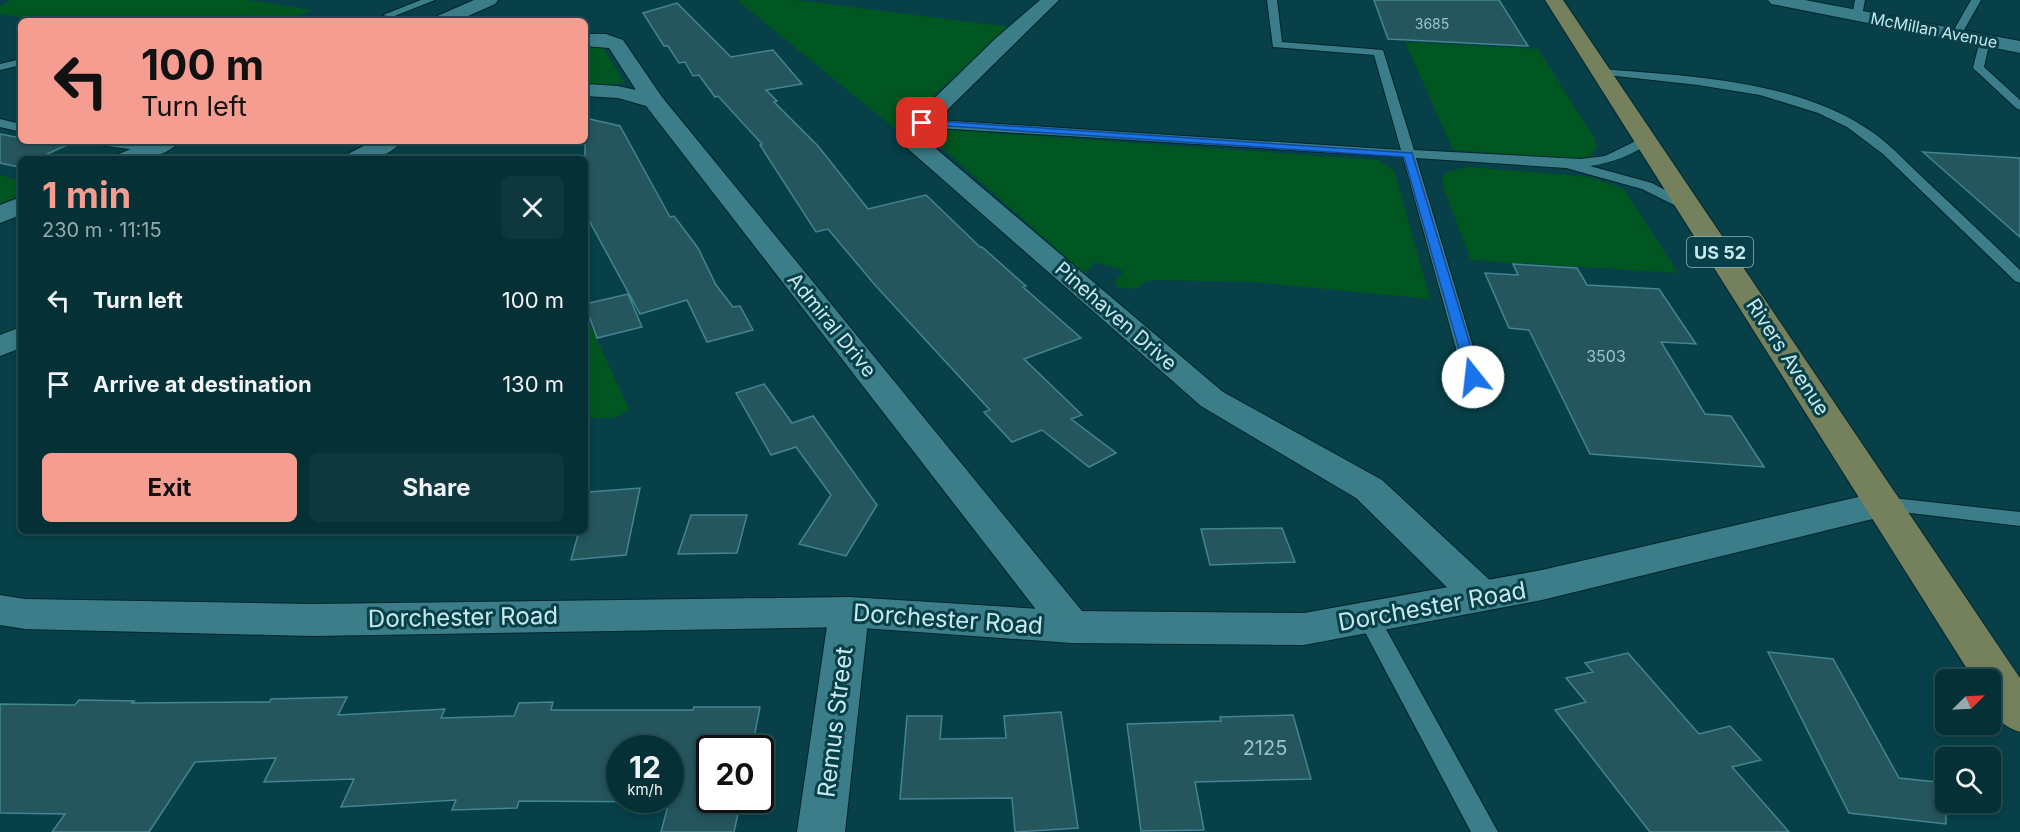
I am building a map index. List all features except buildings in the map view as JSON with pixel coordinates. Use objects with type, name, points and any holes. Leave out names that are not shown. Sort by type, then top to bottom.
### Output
[{"type":"main road","name":"Rivers Avenue","points":[[1554,0],[2020,714]]},
{"type":"street","points":[[449,18],[489,0]]},
{"type":"street","points":[[922,123],[1002,43],[1050,0]]},
{"type":"street","name":"McMillan Avenue","points":[[1777,0],[1858,8],[1956,34],[2020,47]]},
{"type":"street","name":"Admiral Drive","points":[[588,40],[606,40],[616,44],[654,101],[1072,627]]},
{"type":"street","points":[[588,90],[618,92],[654,101]]},
{"type":"street","name":"Pinehaven Drive","points":[[922,123],[915,142],[1212,399],[1369,489],[1481,596]]},
{"type":"street","points":[[362,156],[384,144]]},
{"type":"street","points":[[122,148],[160,145]]},
{"type":"street","points":[[0,215],[18,207]]},
{"type":"street","points":[[0,347],[18,338]]},
{"type":"street","name":"Dorchester Road","points":[[0,610],[25,614],[312,620],[849,612],[1072,627],[1304,629],[1542,585],[1884,504]]},
{"type":"street","name":"Remus Street","points":[[821,832],[849,612]]},
{"type":"lane","points":[[388,15],[430,0]]},
{"type":"lane","points":[[1272,0],[1277,45],[1379,52],[1473,377]]},
{"type":"lane","points":[[1956,34],[1976,0]]},
{"type":"lane","points":[[1985,40],[1978,69],[2020,106]]},
{"type":"lane","points":[[0,67],[18,63]]},
{"type":"lane","points":[[1602,72],[1717,83],[1768,93],[1852,124],[1882,146],[2020,278]]},
{"type":"lane","points":[[0,123],[18,127]]},
{"type":"lane","points":[[922,123],[1567,164],[1599,162],[1621,156],[1646,140]]},
{"type":"lane","points":[[1567,164],[1647,186],[1691,208]]},
{"type":"lane","points":[[1884,504],[2020,519]]},
{"type":"lane","points":[[1368,617],[1485,832]]},
{"type":"green space","points":[[11,0],[247,0],[312,10],[293,18],[244,15],[237,18],[27,18],[0,14],[0,6]]},
{"type":"green space","points":[[737,0],[797,0],[1010,27],[906,120],[900,133]]},
{"type":"green space","points":[[1405,42],[1538,49],[1595,139],[1597,147],[1591,155],[1599,162],[1453,150]]},
{"type":"green space","points":[[588,45],[603,47],[624,82],[611,86],[588,83]]},
{"type":"green space","points":[[938,129],[1377,160],[1394,170],[1430,299],[1252,282],[1158,280],[1145,282],[1136,289],[1117,287],[1115,282],[1124,271],[1095,262],[1084,273],[933,140],[931,134]]},
{"type":"green space","points":[[1468,167],[1591,177],[1624,189],[1678,273],[1471,260],[1444,190],[1442,177],[1450,171]]},
{"type":"green space","points":[[0,175],[18,180],[18,195],[0,204]]},
{"type":"green space","points":[[588,320],[629,409],[615,418],[588,418]]},
{"type":"route","points":[[922,123],[1408,155],[1473,377]]}]
